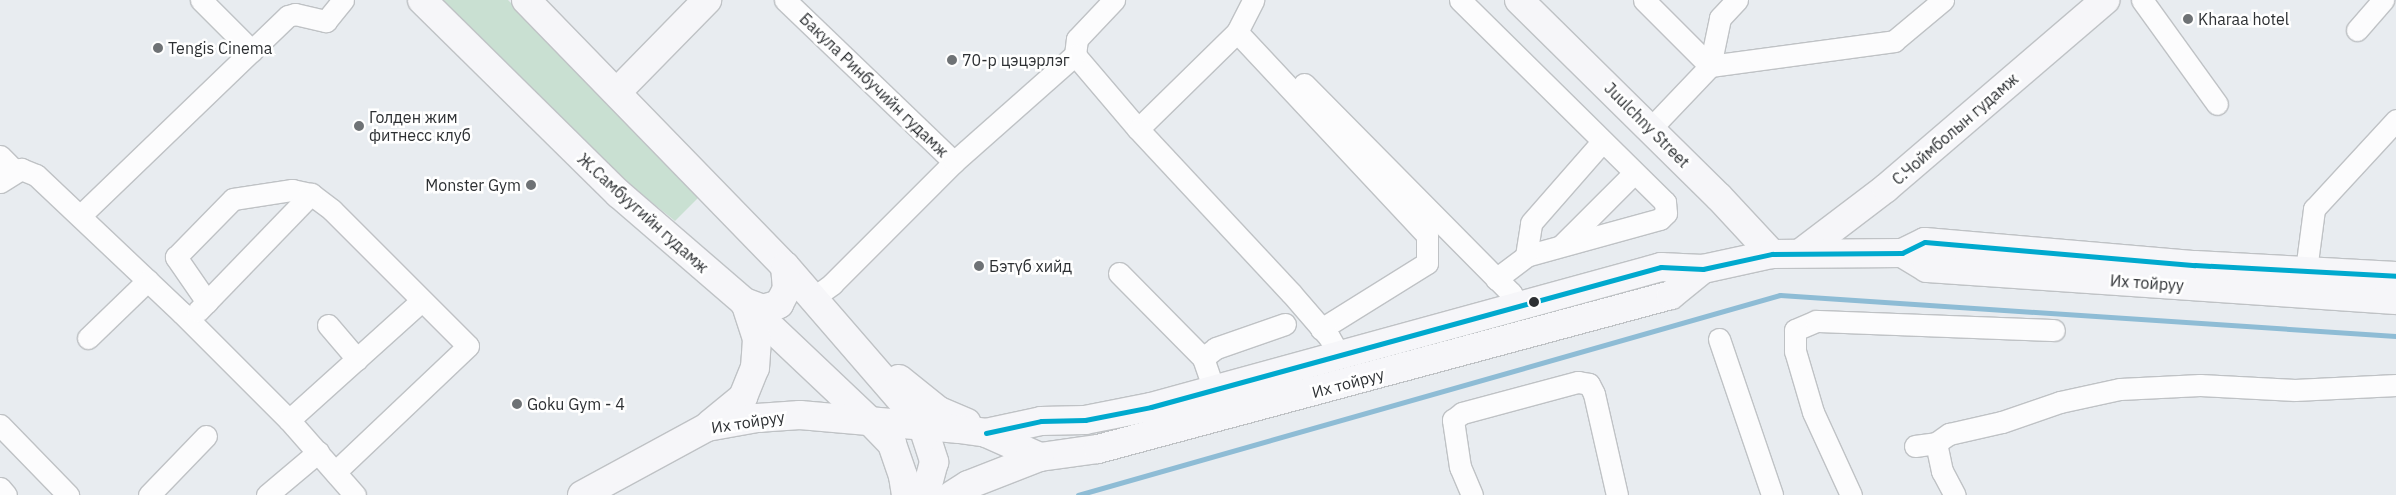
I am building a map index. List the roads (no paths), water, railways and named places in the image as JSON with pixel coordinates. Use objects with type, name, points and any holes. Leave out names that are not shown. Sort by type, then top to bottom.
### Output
[{"type":"main road","name":"Ж.Самбуугийн гудамж","points":[[422,0],[619,194],[744,302],[870,420],[892,444],[903,476],[906,495]]},
{"type":"main road","points":[[526,0],[785,266],[922,424],[934,462],[925,495]]},
{"type":"main road","points":[[617,92],[707,0]]},
{"type":"main road","name":"Juulchny Street","points":[[1519,0],[1651,128],[1772,254]]},
{"type":"main road","name":"С.Чоймболын гудамж","points":[[1802,252],[1886,188],[2105,0]]},
{"type":"main road","name":"Их тойруу","points":[[986,433],[1042,421],[1085,420],[1214,390],[1520,308],[1661,267],[1703,269],[1772,254],[1802,252],[1902,253],[1925,242],[2195,265],[2396,276]]},
{"type":"main road","name":"Их тойруу","points":[[1902,253],[1927,268],[2396,300]]},
{"type":"main road","points":[[744,302],[763,309],[779,304],[787,289],[785,266]]},
{"type":"main road","name":"Их тойруу","points":[[582,495],[707,427],[757,418],[800,414],[922,424],[986,433],[1040,457],[1098,449],[1671,295],[1703,269]]},
{"type":"main road","points":[[707,427],[743,397],[755,368],[757,339],[744,302]]},
{"type":"main road","points":[[855,348],[940,411],[986,433]]},
{"type":"main road","points":[[952,495],[980,479],[1040,457]]},
{"type":"street","points":[[201,0],[252,51]]},
{"type":"street","points":[[81,215],[252,51],[286,7],[326,21],[343,0]]},
{"type":"street","name":"Бакула Ринбучийн гудамж","points":[[785,0],[954,162],[1074,55]]},
{"type":"street","points":[[1114,0],[1078,39],[1074,55],[1138,129],[1321,329],[1340,356]]},
{"type":"street","points":[[1138,129],[1241,38],[1253,0]]},
{"type":"street","points":[[1460,0],[1601,142],[1665,202],[1666,213],[1660,219],[1526,256],[1496,279]]},
{"type":"street","points":[[1644,0],[1710,66]]},
{"type":"street","points":[[1651,128],[1710,66],[1720,18],[1737,0]]},
{"type":"street","points":[[1710,66],[1894,41],[1943,0]]},
{"type":"street","points":[[2142,0],[2217,104]]},
{"type":"street","points":[[2357,30],[2383,0]]},
{"type":"street","points":[[1241,38],[1291,70],[1496,279],[1520,308]]},
{"type":"street","points":[[1241,38],[1427,235],[1427,263],[1321,329]]},
{"type":"street","points":[[2306,270],[2314,209],[2396,120]]},
{"type":"street","points":[[1526,256],[1531,223],[1601,142]]},
{"type":"street","points":[[814,298],[832,284],[954,162]]},
{"type":"street","points":[[5,170],[21,169],[36,175],[81,215],[289,420],[355,495]]},
{"type":"street","points":[[1560,247],[1634,173]]},
{"type":"street","points":[[207,302],[176,257],[233,200],[292,190],[311,194],[332,210],[468,346],[335,472]]},
{"type":"street","points":[[189,320],[311,194]]},
{"type":"street","points":[[1119,273],[1203,358],[1214,390]]},
{"type":"street","points":[[88,338],[148,280]]},
{"type":"street","points":[[289,420],[421,301]]},
{"type":"street","points":[[1851,495],[1813,412],[1795,350],[1795,330],[1816,321],[2054,330]]},
{"type":"street","points":[[1203,358],[1216,348],[1285,324]]},
{"type":"street","points":[[328,325],[357,359]]},
{"type":"street","points":[[1719,339],[1772,495]]},
{"type":"street","points":[[1472,495],[1460,467],[1453,420],[1462,413],[1578,382],[1589,384],[1594,394],[1617,495]]},
{"type":"street","points":[[1955,495],[1926,444],[1949,434],[2002,422],[2060,402],[2120,389],[2200,385],[2295,390],[2396,385]]},
{"type":"street","points":[[0,425],[68,495]]},
{"type":"street","points":[[149,495],[206,436]]},
{"type":"street","points":[[266,495],[318,452]]},
{"type":"street","points":[[0,488],[6,495]]},
{"type":"waterway","points":[[1078,495],[1780,295],[2396,336]]},
{"type":"place","name":"Kharaa hotel","points":[[2188,19]]},
{"type":"place","name":"Tengis Cinema","points":[[158,48]]},
{"type":"place","name":"70-р цэцэрлэг","points":[[952,60]]},
{"type":"place","name":"Голден жим фитнесс клуб","points":[[359,126]]},
{"type":"place","name":"Monster Gym","points":[[531,185]]},
{"type":"place","name":"Бэтүб хийд","points":[[979,266]]},
{"type":"place","name":"Goku Gym - 4","points":[[517,404]]}]
